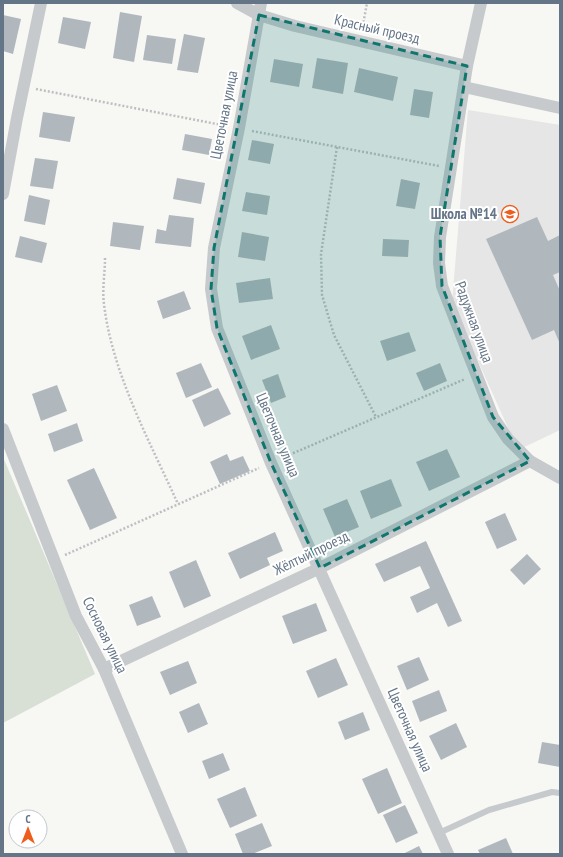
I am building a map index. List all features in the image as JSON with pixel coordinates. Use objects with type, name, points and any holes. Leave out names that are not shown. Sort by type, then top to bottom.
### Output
[{"type":"street","points":[[3,194],[23,87],[41,3]]},
{"type":"street","name":"Красный проезд","points":[[237,3],[259,15],[295,26],[467,66]]},
{"type":"street","name":"Цветочная улица","points":[[261,3],[239,128],[214,248],[211,289],[217,328],[271,463],[320,568],[448,854]]},
{"type":"street","name":"Радужная улица","points":[[481,3],[467,66],[440,237],[439,263],[442,286],[493,417],[508,439],[530,461],[560,478]]},
{"type":"street","points":[[464,87],[560,108]]},
{"type":"street","name":"Сосновая улица","points":[[3,429],[76,616],[104,669],[182,854]]},
{"type":"street","name":"Жёлтый проезд","points":[[104,669],[320,568],[530,461]]},
{"type":"lane","points":[[439,833],[488,810],[552,792],[560,793]]},
{"type":"path","points":[[360,41],[367,3]]},
{"type":"path","points":[[23,87],[451,168]]},
{"type":"path","points":[[338,147],[321,254],[322,295],[334,335],[376,417]]},
{"type":"path","points":[[105,258],[104,302],[108,332],[129,396],[178,504]]},
{"type":"path","points":[[54,560],[271,463],[476,374]]},
{"type":"highlighted area","points":[[259,15],[467,66],[440,237],[442,286],[493,417],[530,461],[320,568],[271,463],[217,328],[211,289],[214,248]]},
{"type":"shaded area","name":"Школа №14","points":[[468,110],[560,125],[560,430],[518,450],[452,303]]},
{"type":"shaded area","points":[[3,457],[95,674],[3,723]]},
{"type":"building","points":[[120,12],[142,16],[134,62],[113,58]]},
{"type":"building","points":[[3,15],[21,19],[13,54],[3,51]]},
{"type":"building","points":[[63,17],[91,22],[85,49],[58,43]]},
{"type":"building","points":[[184,34],[205,38],[198,73],[177,70]]},
{"type":"building","points":[[147,35],[176,39],[172,64],[143,60]]},
{"type":"building","points":[[317,58],[348,63],[343,94],[312,88]]},
{"type":"building","points":[[274,59],[303,64],[299,87],[270,82]]},
{"type":"building","points":[[359,68],[398,77],[393,101],[354,92]]},
{"type":"building","points":[[414,89],[433,92],[429,118],[410,115]]},
{"type":"building","points":[[43,112],[75,117],[70,142],[39,137]]},
{"type":"building","points":[[185,134],[212,139],[209,155],[182,150]]},
{"type":"building","points":[[252,140],[274,144],[270,164],[248,160]]},
{"type":"building","points":[[35,158],[58,161],[53,189],[30,186]]},
{"type":"building","points":[[177,178],[205,183],[201,204],[173,199]]},
{"type":"building","points":[[401,179],[420,183],[415,209],[396,206]]},
{"type":"building","points":[[246,192],[270,196],[267,215],[242,211]]},
{"type":"building","points":[[29,195],[50,200],[45,225],[24,221]]},
{"type":"building","points":[[169,215],[194,218],[191,247],[155,243],[157,229],[166,231]]},
{"type":"building","points":[[537,217],[548,241],[560,235],[560,272],[553,275],[560,291],[560,344],[554,330],[532,340],[486,239]]},
{"type":"building","points":[[113,222],[144,226],[140,250],[110,246]]},
{"type":"building","points":[[242,232],[269,237],[265,261],[238,257]]},
{"type":"building","points":[[20,236],[47,243],[42,263],[15,257]]},
{"type":"building","points":[[383,239],[409,240],[408,257],[382,256]]},
{"type":"building","points":[[270,278],[273,299],[239,303],[236,283]]},
{"type":"building","points":[[184,291],[191,309],[163,319],[157,301]]},
{"type":"building","points":[[271,325],[280,349],[251,360],[242,336]]},
{"type":"building","points":[[409,332],[416,351],[387,361],[380,341]]},
{"type":"building","points":[[201,363],[212,387],[186,398],[176,373]]},
{"type":"building","points":[[440,363],[447,381],[424,391],[416,373]]},
{"type":"building","points":[[278,374],[286,397],[271,403],[262,380]]},
{"type":"building","points":[[57,385],[67,411],[41,421],[32,394]]},
{"type":"building","points":[[218,388],[231,414],[204,427],[192,400]]},
{"type":"building","points":[[77,423],[83,441],[54,452],[48,434]]},
{"type":"building","points":[[447,449],[460,477],[429,491],[416,462]]},
{"type":"building","points":[[227,454],[230,461],[243,456],[250,471],[220,484],[210,462]]},
{"type":"building","points":[[94,468],[117,518],[90,530],[67,480]]},
{"type":"building","points":[[391,479],[402,506],[371,519],[360,491]]},
{"type":"building","points":[[347,499],[359,527],[335,537],[323,509]]},
{"type":"building","points":[[505,513],[517,540],[497,549],[485,522]]},
{"type":"building","points":[[275,532],[283,551],[267,558],[270,565],[240,579],[228,553]]},
{"type":"building","points":[[426,541],[462,621],[448,627],[437,603],[417,613],[410,597],[430,588],[420,566],[384,582],[375,564]]},
{"type":"building","points":[[527,554],[541,569],[524,585],[510,570]]},
{"type":"building","points":[[196,560],[211,596],[184,608],[169,572]]},
{"type":"building","points":[[152,596],[161,617],[137,626],[129,605]]},
{"type":"building","points":[[316,603],[327,631],[293,644],[282,616]]},
{"type":"building","points":[[419,657],[429,680],[407,690],[397,666]]},
{"type":"building","points":[[336,658],[348,685],[318,698],[306,671]]},
{"type":"building","points":[[188,661],[197,683],[170,695],[160,672]]},
{"type":"building","points":[[439,690],[447,711],[420,722],[412,701]]},
{"type":"building","points":[[199,703],[208,724],[188,733],[179,712]]},
{"type":"building","points":[[363,712],[370,730],[345,740],[338,722]]},
{"type":"building","points":[[456,723],[467,747],[441,760],[429,736]]},
{"type":"building","points":[[542,742],[560,745],[560,767],[538,763]]},
{"type":"building","points":[[223,753],[230,770],[209,779],[202,761]]},
{"type":"building","points":[[387,768],[402,803],[378,814],[362,779]]},
{"type":"building","points":[[245,787],[257,816],[230,828],[217,799]]},
{"type":"building","points":[[405,805],[418,833],[396,843],[383,815]]},
{"type":"building","points":[[262,823],[272,846],[252,854],[243,854],[235,834]]},
{"type":"building","points":[[506,838],[513,854],[480,854],[478,850]]},
{"type":"building","points":[[419,846],[423,854],[405,854],[405,853]]},
{"type":"place","name":"Школа №14","points":[[510,214]]}]
